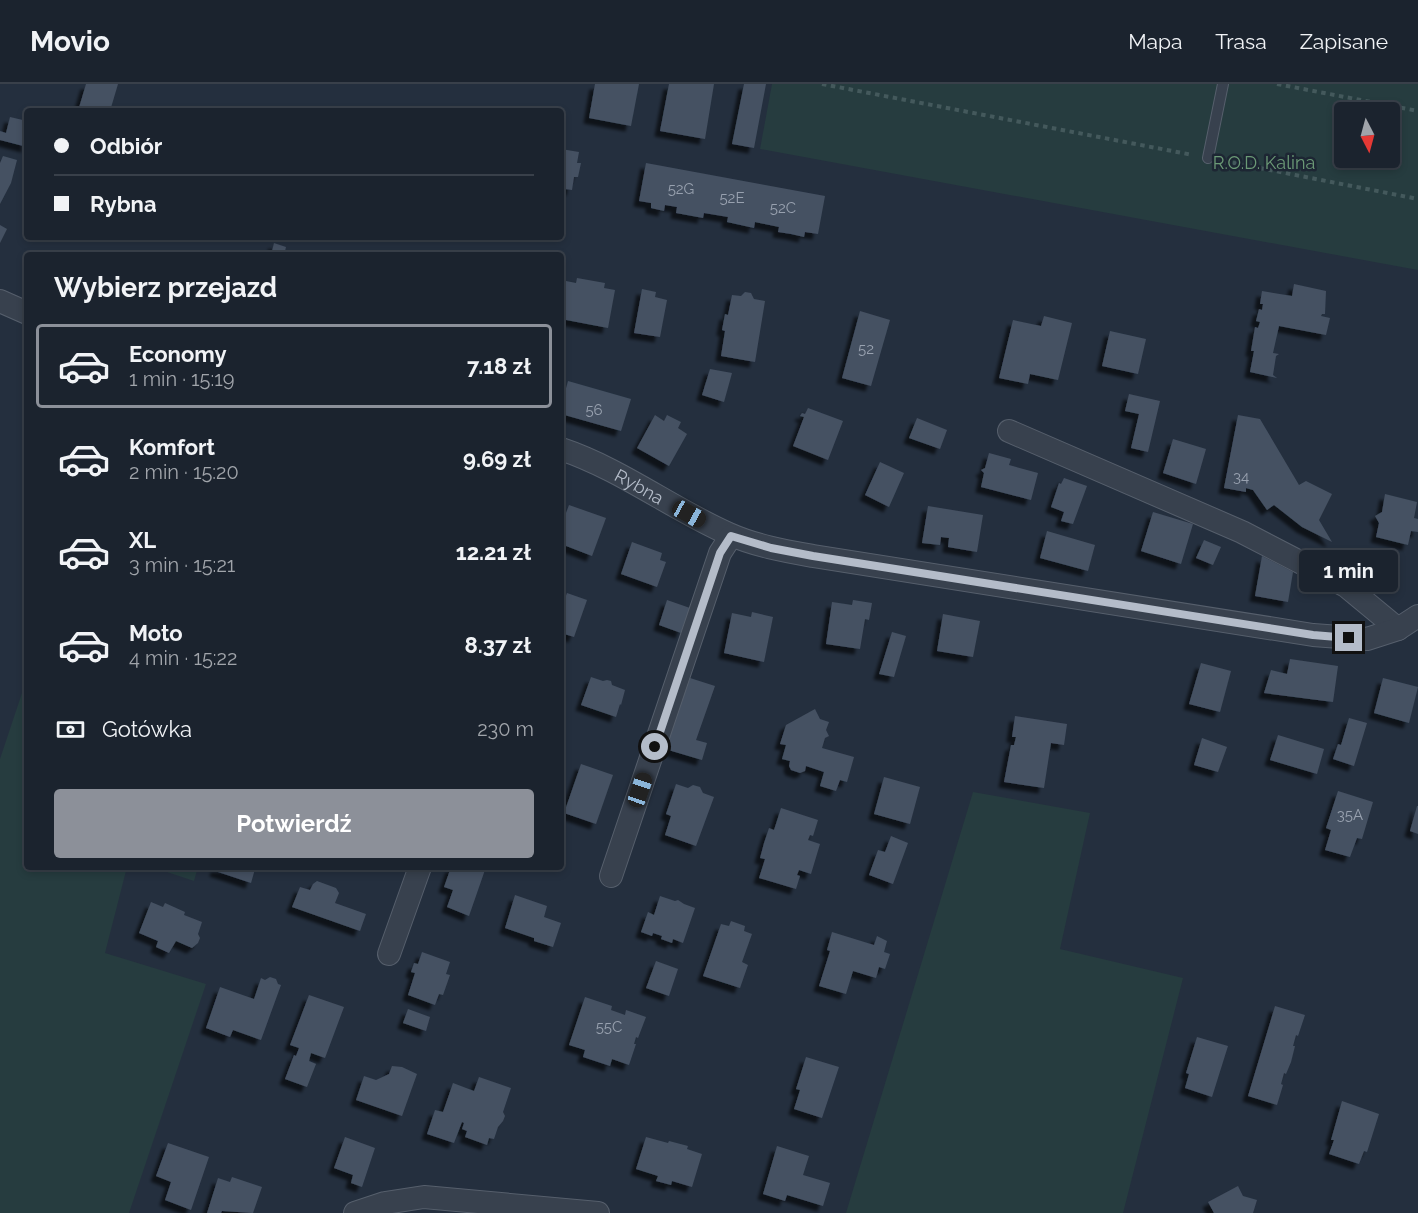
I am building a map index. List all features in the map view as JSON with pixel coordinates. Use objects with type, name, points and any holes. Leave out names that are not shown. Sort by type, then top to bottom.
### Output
[{"type":"street","points":[[0,301],[24,312]]},
{"type":"street","points":[[1009,431],[1242,532],[1346,586],[1398,629]]},
{"type":"street","name":"Rybna","points":[[564,454],[608,470],[731,536],[771,548],[813,556],[1313,635],[1367,639],[1398,629],[1418,616]]},
{"type":"street","points":[[611,876],[720,553],[731,536]]},
{"type":"street","points":[[389,954],[419,870]]},
{"type":"street","points":[[355,1213],[385,1203],[424,1197],[598,1213]]},
{"type":"lane","points":[[1208,158],[1223,84]]},
{"type":"path","points":[[822,84],[1418,199]]},
{"type":"path","points":[[1276,84],[1418,111]]},
{"type":"green space","name":"R.O.D. Kalina","points":[[772,84],[1418,84],[1418,270],[760,149]]},
{"type":"green space","points":[[24,687],[24,870],[126,870],[105,953],[206,984],[129,1213],[0,1213],[0,759]]},
{"type":"green space","points":[[973,792],[1090,813],[1060,949],[1183,978],[1123,1213],[846,1213]]},
{"type":"green space","points":[[161,870],[197,870],[194,881]]},
{"type":"building","points":[[86,84],[118,84],[111,108],[79,108]]},
{"type":"building","points":[[595,84],[639,84],[631,126],[589,118]]},
{"type":"building","points":[[669,84],[714,84],[705,139],[660,131]]},
{"type":"building","points":[[744,84],[766,84],[754,148],[732,144]]},
{"type":"building","points":[[10,117],[24,120],[24,146],[0,140],[0,131],[6,133]]},
{"type":"building","points":[[564,150],[579,152],[577,163],[581,163],[578,177],[574,177],[572,190],[565,189],[564,194]]},
{"type":"building","points":[[3,156],[17,160],[11,183],[0,204],[0,163]]},
{"type":"building","points":[[646,163],[825,196],[818,234],[805,232],[804,237],[778,232],[779,227],[755,222],[754,228],[727,222],[728,217],[704,213],[703,218],[676,213],[677,207],[665,205],[664,211],[651,208],[651,203],[639,201]]},
{"type":"building","points":[[0,225],[7,229],[0,243]]},
{"type":"building","points":[[274,243],[286,247],[285,252],[272,252]]},
{"type":"building","points":[[577,278],[605,283],[604,288],[615,290],[608,328],[564,320],[564,281],[576,283]]},
{"type":"building","points":[[1294,284],[1326,291],[1325,314],[1321,316],[1330,318],[1326,335],[1279,326],[1273,353],[1279,354],[1276,356],[1273,375],[1277,378],[1250,372],[1255,327],[1258,328],[1260,322],[1256,321],[1263,304],[1260,304],[1262,291],[1292,296]]},
{"type":"building","points":[[642,289],[656,292],[655,297],[667,300],[660,337],[634,333]]},
{"type":"building","points":[[745,292],[751,293],[754,299],[765,301],[755,362],[721,356],[725,331],[722,330],[732,295],[741,296]]},
{"type":"building","points":[[860,311],[890,320],[871,386],[842,378]]},
{"type":"building","points":[[1044,316],[1072,323],[1058,380],[1030,374],[1028,384],[999,378],[1013,320],[1041,326]]},
{"type":"building","points":[[1110,331],[1146,339],[1138,374],[1102,366]]},
{"type":"building","points":[[710,369],[732,373],[724,402],[702,395]]},
{"type":"building","points":[[568,381],[631,399],[621,431],[564,415],[564,395]]},
{"type":"building","points":[[1129,394],[1160,401],[1148,452],[1131,448],[1139,414],[1125,411]]},
{"type":"building","points":[[808,408],[843,421],[828,460],[793,446],[804,417],[800,416],[802,413],[805,414]]},
{"type":"building","points":[[655,415],[664,421],[667,415],[681,422],[678,428],[687,434],[669,466],[637,448]]},
{"type":"building","points":[[1238,415],[1260,419],[1299,485],[1306,481],[1332,494],[1319,520],[1332,542],[1302,527],[1274,505],[1267,510],[1253,490],[1246,488],[1246,492],[1224,488]]},
{"type":"building","points":[[917,418],[947,430],[940,449],[909,438]]},
{"type":"building","points":[[1173,439],[1206,449],[1196,484],[1163,473]]},
{"type":"building","points":[[989,453],[1011,459],[1009,465],[1038,473],[1031,500],[981,487],[984,473],[981,470],[985,468]]},
{"type":"building","points":[[880,462],[904,473],[889,507],[865,495]]},
{"type":"building","points":[[1064,478],[1087,486],[1073,524],[1061,521],[1064,512],[1051,507],[1059,483],[1061,484]]},
{"type":"building","points":[[1385,494],[1417,502],[1414,518],[1418,519],[1418,532],[1411,531],[1408,545],[1376,537],[1379,523],[1375,516],[1382,512]]},
{"type":"building","points":[[569,505],[606,518],[592,556],[564,545],[564,518]]},
{"type":"building","points":[[928,506],[983,515],[977,552],[948,547],[949,538],[941,537],[940,545],[922,543]]},
{"type":"building","points":[[1153,512],[1193,524],[1181,564],[1141,551]]},
{"type":"building","points":[[1047,531],[1095,545],[1088,571],[1040,558]]},
{"type":"building","points":[[1204,540],[1221,547],[1213,565],[1196,558]]},
{"type":"building","points":[[632,542],[662,553],[660,560],[666,562],[657,587],[621,574]]},
{"type":"building","points":[[1262,556],[1293,572],[1288,602],[1255,596]]},
{"type":"building","points":[[567,593],[587,600],[574,637],[564,634],[564,601]]},
{"type":"building","points":[[667,600],[690,608],[681,633],[659,625]]},
{"type":"building","points":[[853,600],[872,603],[869,620],[865,619],[860,649],[826,644],[832,602],[852,605]]},
{"type":"building","points":[[752,612],[773,617],[764,662],[724,653],[732,613],[751,617]]},
{"type":"building","points":[[943,614],[980,621],[973,657],[937,651]]},
{"type":"building","points":[[892,632],[906,636],[894,677],[879,674]]},
{"type":"building","points":[[1290,659],[1338,666],[1333,702],[1264,693],[1271,670],[1287,674]]},
{"type":"building","points":[[1201,663],[1231,671],[1220,712],[1189,704]]},
{"type":"building","points":[[591,677],[611,681],[612,685],[625,690],[616,717],[581,705]]},
{"type":"building","points":[[690,678],[715,686],[696,740],[707,743],[702,760],[665,749]]},
{"type":"building","points":[[1383,678],[1418,687],[1409,723],[1374,713]]},
{"type":"building","points":[[815,709],[820,719],[829,722],[826,730],[829,736],[825,738],[822,748],[854,757],[847,782],[840,780],[836,791],[820,786],[824,772],[806,766],[805,771],[800,773],[791,770],[790,761],[782,759],[786,745],[780,744],[786,725]]},
{"type":"building","points":[[1015,716],[1067,724],[1064,745],[1051,743],[1044,788],[1004,782],[1011,745],[1014,745],[1016,737],[1012,737]]},
{"type":"building","points":[[1349,718],[1367,723],[1354,766],[1333,759],[1338,744],[1341,745]]},
{"type":"building","points":[[1278,735],[1324,749],[1317,774],[1270,760]]},
{"type":"building","points":[[1202,738],[1227,747],[1218,772],[1194,765]]},
{"type":"building","points":[[581,764],[613,775],[596,824],[564,813]]},
{"type":"building","points":[[884,777],[920,787],[910,824],[874,814]]},
{"type":"building","points":[[676,784],[688,788],[693,785],[700,787],[703,793],[714,797],[696,846],[665,835],[671,816],[666,814]]},
{"type":"building","points":[[1338,791],[1373,802],[1362,839],[1357,838],[1350,857],[1325,850],[1331,830],[1326,828]]},
{"type":"building","points":[[1418,806],[1418,834],[1410,831]]},
{"type":"building","points":[[781,808],[818,820],[813,836],[810,835],[808,840],[820,844],[811,874],[799,870],[797,875],[800,876],[796,889],[759,878],[765,859],[760,858],[764,843],[769,828],[774,830]]},
{"type":"building","points":[[891,836],[908,843],[893,884],[869,875],[878,850],[885,852]]},
{"type":"building","points":[[215,870],[255,870],[251,883]]},
{"type":"building","points":[[450,870],[485,870],[469,916],[447,907],[453,890],[444,887]]},
{"type":"building","points":[[317,881],[336,888],[339,893],[335,903],[366,914],[360,931],[292,907],[300,887],[310,890]]},
{"type":"building","points":[[515,895],[547,906],[544,917],[561,923],[553,947],[505,928]]},
{"type":"building","points":[[660,896],[678,900],[695,908],[683,943],[673,939],[672,943],[661,939],[662,936],[653,933],[652,936],[641,932],[648,912],[654,915]]},
{"type":"building","points":[[151,902],[163,907],[165,903],[185,912],[184,915],[202,922],[198,943],[192,948],[176,941],[169,953],[156,947],[158,941],[139,933]]},
{"type":"building","points":[[731,921],[745,926],[744,931],[752,934],[742,962],[748,965],[740,988],[703,976],[721,924],[729,926]]},
{"type":"building","points":[[832,932],[874,945],[877,936],[887,941],[884,952],[890,954],[885,969],[879,967],[876,978],[853,971],[846,994],[819,986],[830,951],[827,950]]},
{"type":"building","points":[[422,952],[450,962],[446,974],[450,975],[443,995],[439,994],[435,1005],[408,995],[415,973],[411,972],[414,963],[418,964]]},
{"type":"building","points":[[656,961],[678,969],[669,996],[646,988]]},
{"type":"building","points":[[270,977],[276,979],[281,985],[261,1040],[233,1030],[230,1037],[206,1028],[220,987],[254,999],[261,978],[265,980]]},
{"type":"building","points":[[309,995],[344,1007],[325,1058],[311,1053],[309,1061],[316,1064],[307,1087],[285,1079],[299,1048],[290,1045]]},
{"type":"building","points":[[585,997],[612,1006],[611,1010],[625,1015],[626,1010],[646,1017],[638,1038],[636,1037],[629,1065],[612,1059],[610,1066],[583,1057],[585,1050],[569,1045]]},
{"type":"building","points":[[1275,1006],[1305,1015],[1298,1036],[1296,1035],[1291,1062],[1286,1074],[1284,1073],[1277,1105],[1248,1096]]},
{"type":"building","points":[[408,1009],[430,1017],[426,1031],[403,1023]]},
{"type":"building","points":[[1197,1037],[1228,1046],[1212,1097],[1185,1088],[1189,1074],[1186,1073]]},
{"type":"building","points":[[806,1057],[839,1067],[822,1118],[794,1109],[800,1090],[796,1089]]},
{"type":"building","points":[[392,1066],[402,1067],[417,1074],[402,1116],[356,1100],[364,1076],[376,1080],[389,1074]]},
{"type":"building","points":[[479,1077],[511,1088],[503,1112],[505,1116],[494,1139],[489,1138],[487,1145],[465,1137],[467,1131],[462,1129],[464,1123],[462,1122],[454,1143],[427,1134],[435,1110],[443,1112],[453,1083],[474,1091]]},
{"type":"building","points":[[1342,1101],[1379,1114],[1367,1152],[1364,1151],[1359,1164],[1329,1154]]},
{"type":"building","points":[[345,1137],[375,1148],[362,1187],[351,1183],[353,1175],[334,1168]]},
{"type":"building","points":[[646,1137],[688,1146],[687,1149],[702,1154],[692,1187],[672,1181],[671,1185],[656,1181],[658,1176],[636,1169]]},
{"type":"building","points":[[168,1143],[209,1157],[191,1210],[165,1200],[171,1182],[156,1176]]},
{"type":"building","points":[[777,1146],[809,1156],[803,1175],[830,1183],[823,1206],[787,1195],[785,1201],[763,1194]]},
{"type":"building","points":[[232,1177],[262,1187],[253,1213],[222,1211],[221,1213],[207,1213],[218,1178],[230,1182]]},
{"type":"building","points":[[1238,1186],[1243,1196],[1257,1200],[1253,1213],[1214,1213],[1208,1202]]},
{"type":"route","points":[[655,747],[720,553],[731,536],[771,548],[813,556],[1313,635],[1349,638]]}]
